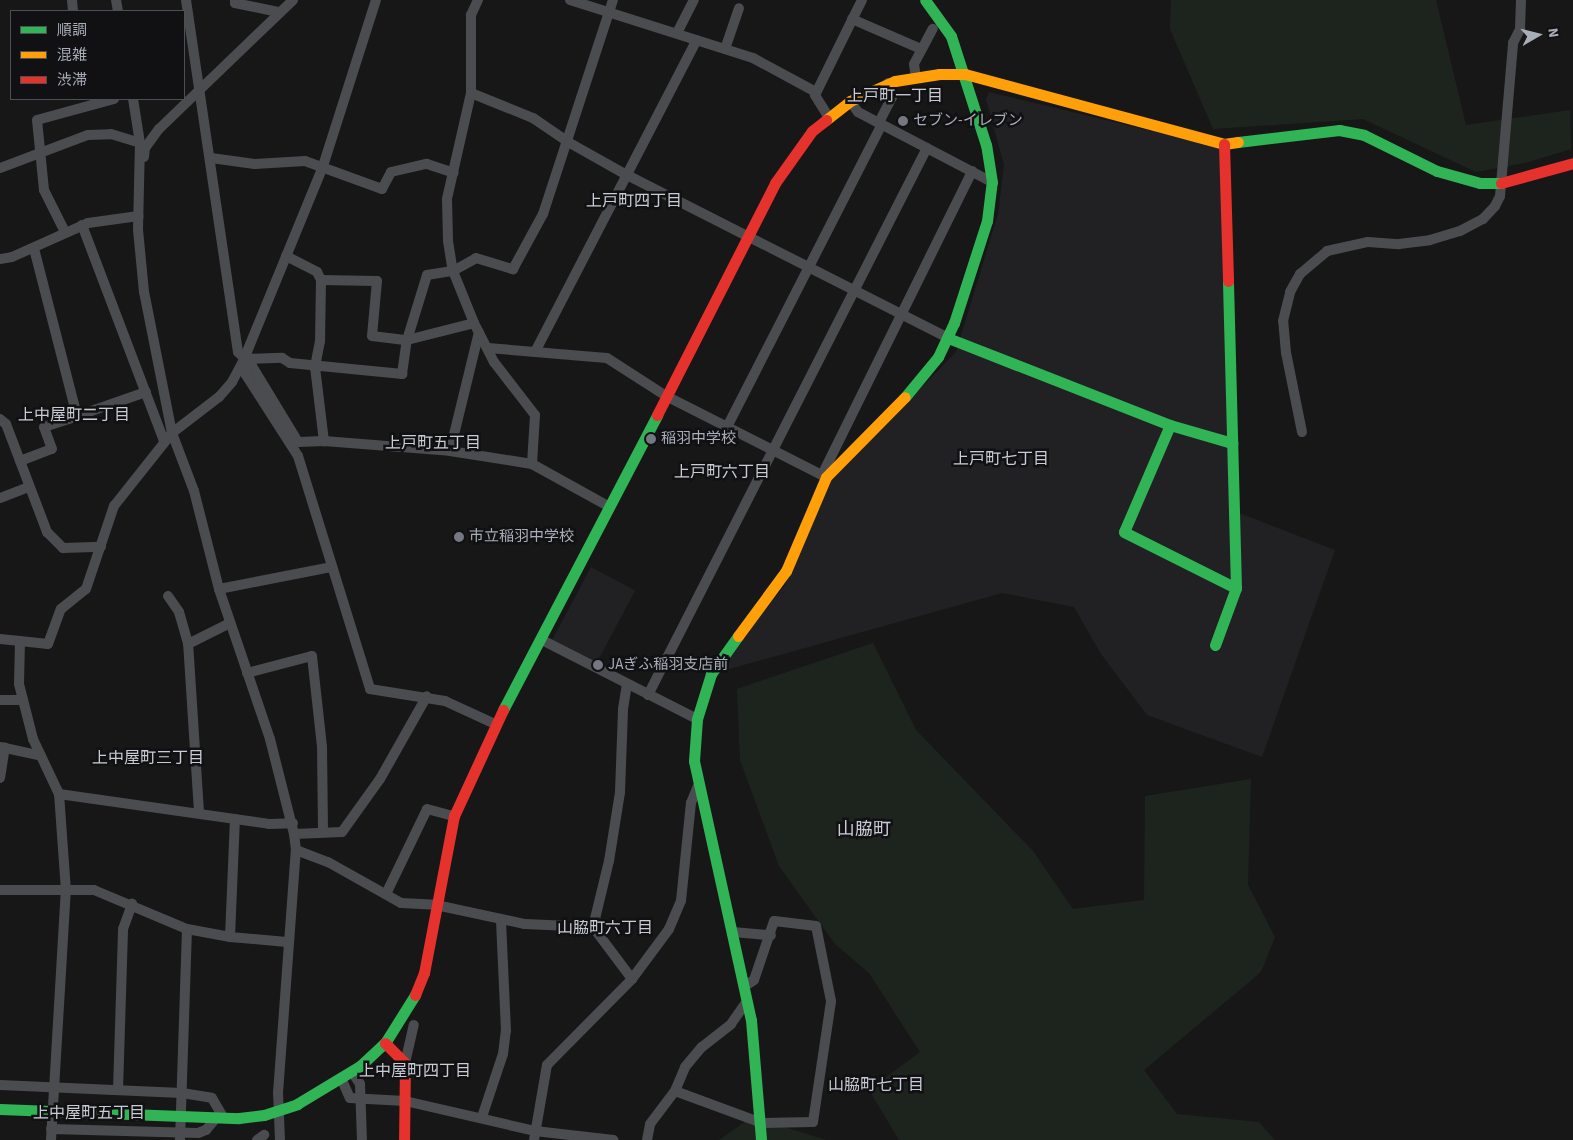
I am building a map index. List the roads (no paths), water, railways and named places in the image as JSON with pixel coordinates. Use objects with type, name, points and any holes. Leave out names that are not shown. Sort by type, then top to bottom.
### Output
[{"type":"street","points":[[186,0],[197,90],[211,158],[238,352],[252,366],[298,442],[324,440],[450,450],[532,464],[610,507]]},
{"type":"street","points":[[235,0],[235,3],[278,12]]},
{"type":"street","points":[[141,175],[145,148],[158,129],[278,12],[293,0]]},
{"type":"street","points":[[0,639],[48,644],[61,609],[86,589],[114,506],[164,441],[219,398],[232,382],[244,359],[323,166],[376,0]]},
{"type":"street","points":[[478,0],[471,15],[471,93],[447,199],[448,241],[453,271],[476,327],[494,362],[535,415],[532,464]]},
{"type":"street","points":[[570,0],[610,11],[753,58],[816,92]]},
{"type":"street","points":[[244,359],[282,358],[290,363],[315,367],[402,374],[407,340],[427,275],[453,271],[476,258],[513,269],[543,214],[613,0]]},
{"type":"street","points":[[677,33],[694,0]]},
{"type":"street","points":[[828,116],[815,95],[862,0]]},
{"type":"street","points":[[824,476],[927,374],[948,338],[987,221],[992,182],[989,155],[965,74],[951,36],[925,0]]},
{"type":"street","points":[[1302,432],[1286,353],[1284,321],[1290,292],[1300,274],[1313,261],[1339,246],[1368,242],[1415,242],[1460,231],[1483,219],[1495,206],[1500,184],[1513,43],[1520,29],[1521,0]]},
{"type":"street","points":[[725,49],[739,8]]},
{"type":"street","points":[[852,19],[921,49]]},
{"type":"street","points":[[916,77],[914,64],[933,29]]},
{"type":"street","points":[[536,350],[625,174],[697,40]]},
{"type":"street","points":[[0,1110],[220,1117],[279,1111],[352,1072],[385,1043],[400,1024],[419,987],[454,816],[495,724],[542,640],[747,237],[792,155],[828,116],[850,101],[888,83],[916,77],[965,74],[1224,144],[1339,130],[1382,142],[1437,171],[1461,179],[1500,184],[1573,163]]},
{"type":"street","points":[[727,427],[880,124],[892,97],[888,83]]},
{"type":"street","points":[[471,93],[533,118],[568,142],[625,174],[948,338],[1170,425],[1232,443]]},
{"type":"street","points":[[65,232],[44,190],[37,120],[83,103],[106,100]]},
{"type":"street","points":[[132,100],[140,143],[139,216],[144,292],[172,433],[194,491],[219,589],[275,757],[293,822],[296,850],[287,942],[279,1111],[280,1140]]},
{"type":"street","points":[[850,101],[858,112],[992,182]]},
{"type":"street","points":[[0,168],[40,155],[88,135],[111,134],[140,143]]},
{"type":"street","points":[[1215,645],[1236,588],[1224,144]]},
{"type":"street","points":[[648,695],[927,148]]},
{"type":"street","points":[[211,158],[255,164],[305,161],[382,189],[391,172],[427,164],[454,173]]},
{"type":"street","points":[[762,1140],[762,1123],[745,986],[698,786],[694,761],[697,719],[711,674],[786,571],[824,476],[972,171]]},
{"type":"street","points":[[0,259],[34,248],[82,225],[139,216]]},
{"type":"street","points":[[82,225],[164,441]]},
{"type":"street","points":[[34,248],[77,416]]},
{"type":"street","points":[[286,256],[317,272],[321,280],[320,341],[315,367],[324,440]]},
{"type":"street","points":[[321,280],[377,281],[372,336],[407,340],[476,327]]},
{"type":"street","points":[[450,450],[476,327]]},
{"type":"street","points":[[488,348],[536,350],[607,358],[666,396],[824,476]]},
{"type":"street","points":[[244,359],[246,374],[298,456],[370,689],[445,700],[495,724]]},
{"type":"street","points":[[20,461],[52,449],[44,427],[146,392]]},
{"type":"street","points":[[0,419],[6,424],[42,523],[63,548],[101,546]]},
{"type":"street","points":[[1170,425],[1124,532],[1236,588]]},
{"type":"street","points":[[0,498],[29,487]]},
{"type":"street","points":[[219,589],[331,567]]},
{"type":"street","points":[[168,596],[179,612],[188,644],[199,812]]},
{"type":"street","points":[[188,644],[230,623]]},
{"type":"street","points":[[542,640],[697,719]]},
{"type":"street","points":[[20,641],[19,684],[23,700],[38,755],[59,794],[66,891],[52,1086],[51,1135],[180,1137],[206,1130],[220,1117]]},
{"type":"street","points":[[247,673],[312,656],[322,747],[324,832]]},
{"type":"street","points":[[593,927],[610,862],[620,792],[623,709],[627,685]]},
{"type":"street","points":[[294,834],[342,832],[380,779],[427,696]]},
{"type":"street","points":[[0,700],[23,700]]},
{"type":"street","points":[[0,778],[3,747],[38,755]]},
{"type":"street","points":[[534,1135],[547,1065],[632,979],[656,949],[682,901],[691,802],[698,786]]},
{"type":"street","points":[[59,794],[199,812],[234,820],[269,824],[293,822]]},
{"type":"street","points":[[386,894],[427,809],[454,816]]},
{"type":"street","points":[[230,937],[234,820]]},
{"type":"street","points":[[296,850],[328,862],[401,903],[436,905],[501,921],[593,927],[632,979]]},
{"type":"street","points":[[0,890],[94,890],[132,904],[187,929],[230,937],[287,942]]},
{"type":"street","points":[[118,1090],[123,929],[132,904]]},
{"type":"street","points":[[482,1117],[504,1046],[501,921]]},
{"type":"street","points":[[675,1091],[762,1123],[813,1122],[831,1001],[816,926],[774,921],[754,980],[745,986]]},
{"type":"street","points":[[180,1137],[187,929]]},
{"type":"street","points":[[733,932],[771,934]]},
{"type":"street","points":[[646,1140],[650,1124],[675,1091],[686,1067],[702,1047],[731,1024],[747,1001]]},
{"type":"street","points":[[404,1140],[406,1063],[414,1025]]},
{"type":"street","points":[[385,1043],[406,1063]]},
{"type":"street","points":[[352,1072],[360,1084],[362,1140]]},
{"type":"street","points":[[340,1078],[350,1098],[405,1101],[482,1117],[534,1135],[613,1140]]},
{"type":"street","points":[[0,1085],[182,1093],[212,1098],[220,1117]]},
{"type":"place","name":"セブン-イレブン","points":[[903,121]]},
{"type":"place","name":"稲羽中学校","points":[[651,439]]},
{"type":"place","name":"市立稲羽中学校","points":[[459,537]]},
{"type":"place","name":"JAぎふ稲羽支店前","points":[[598,665]]},
{"type":"district","name":"上戸町一丁目","points":[[895,96]]},
{"type":"district","name":"上戸町四丁目","points":[[634,201]]},
{"type":"district","name":"上中屋町二丁目","points":[[74,415]]},
{"type":"district","name":"上戸町五丁目","points":[[433,443]]},
{"type":"district","name":"上戸町七丁目","points":[[1001,459]]},
{"type":"district","name":"上戸町六丁目","points":[[722,472]]},
{"type":"district","name":"上中屋町三丁目","points":[[148,758]]},
{"type":"district","name":"山脇町","points":[[864,830]]},
{"type":"district","name":"山脇町六丁目","points":[[605,928]]},
{"type":"district","name":"上中屋町四丁目","points":[[415,1071]]},
{"type":"district","name":"山脇町七丁目","points":[[876,1085]]},
{"type":"district","name":"上中屋町五丁目","points":[[89,1113]]}]
